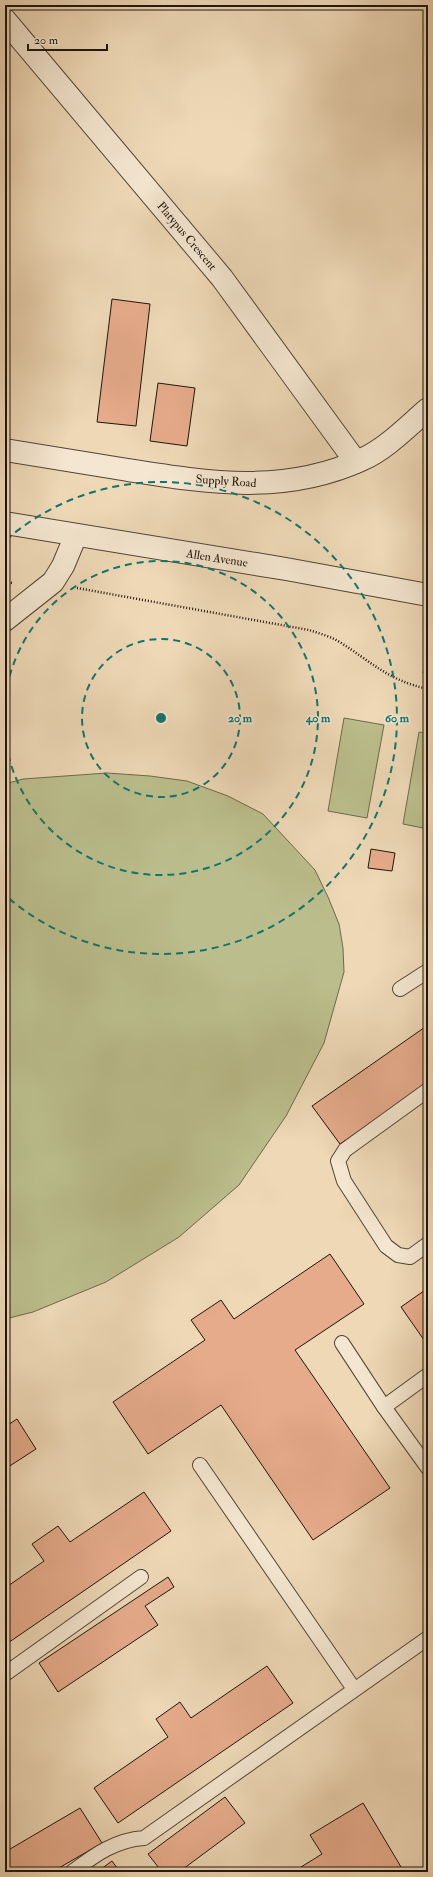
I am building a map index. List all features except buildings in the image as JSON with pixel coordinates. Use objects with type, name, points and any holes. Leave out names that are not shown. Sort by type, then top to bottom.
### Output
[{"type":"street","name":"Platypus Crescent","points":[[5,20],[222,278],[356,462]]},
{"type":"street","name":"Supply Road","points":[[5,450],[219,483],[280,483],[308,478],[365,458],[396,436],[428,409]]},
{"type":"street","name":"Allen Avenue","points":[[5,524],[286,569],[428,595]]},
{"type":"street","points":[[5,620],[49,585],[63,566],[76,535]]},
{"type":"lane","points":[[400,989],[428,971]]},
{"type":"lane","points":[[428,1090],[346,1150],[338,1161],[344,1181],[386,1246],[398,1256],[410,1257],[428,1244]]},
{"type":"lane","points":[[342,1343],[384,1407],[428,1468]]},
{"type":"lane","points":[[384,1407],[428,1375]]},
{"type":"lane","points":[[200,1465],[354,1690]]},
{"type":"lane","points":[[5,1674],[141,1577]]},
{"type":"lane","points":[[72,1872],[108,1847],[132,1839],[144,1838],[428,1638]]},
{"type":"path","points":[[5,582],[90,590],[309,630],[337,640],[379,670],[396,679],[428,689]]},
{"type":"green space","points":[[344,718],[384,725],[367,818],[328,811]]},
{"type":"green space","points":[[419,732],[428,733],[428,829],[403,824]]},
{"type":"green space","points":[[107,773],[150,776],[187,781],[228,796],[263,814],[315,870],[339,924],[343,948],[344,972],[324,1043],[286,1116],[239,1185],[179,1237],[106,1282],[33,1312],[5,1319],[5,784],[23,779]]}]
